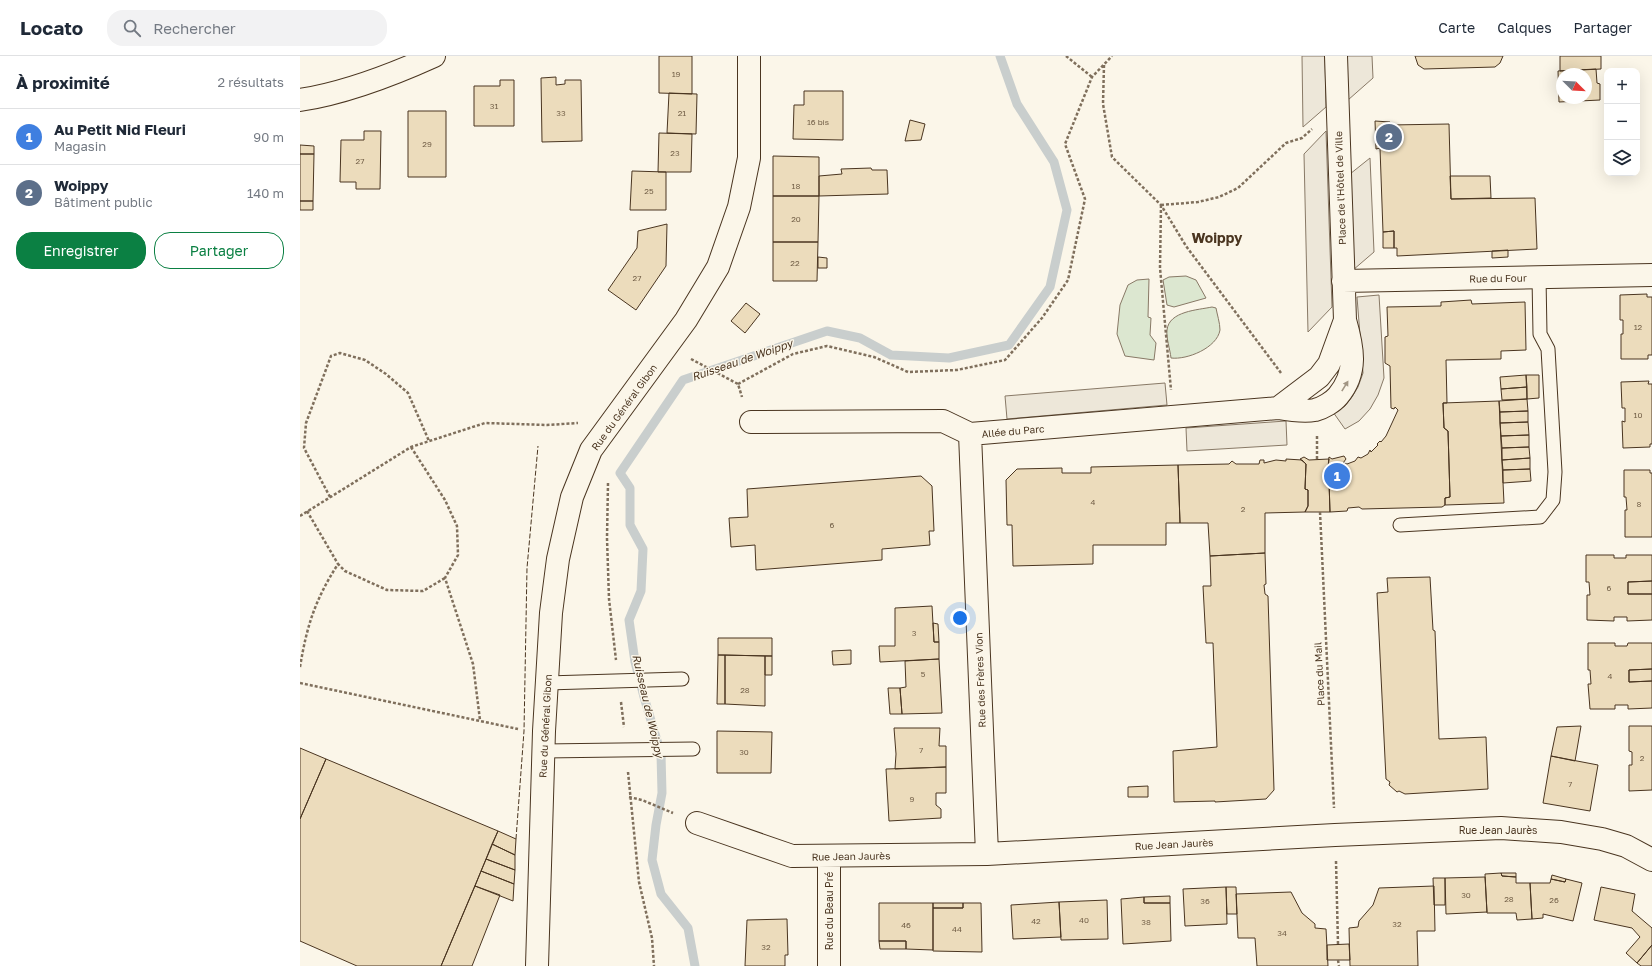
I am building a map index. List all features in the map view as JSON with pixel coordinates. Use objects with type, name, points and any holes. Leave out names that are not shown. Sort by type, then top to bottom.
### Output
[{"type":"street","points":[[300,100],[361,85],[409,68],[434,56]]},
{"type":"street","name":"Rue du Général Gibon","points":[[537,966],[544,751],[551,613],[558,559],[572,497],[591,450],[686,320],[718,267],[739,207],[748,158],[750,56]]},
{"type":"street","name":"Place de l'Hôtel de Ville","points":[[1316,410],[1334,401],[1351,376],[1350,337],[1345,320],[1343,281],[1336,56]]},
{"type":"street","name":"Rue du Four","points":[[1343,281],[1652,275]]},
{"type":"street","name":"Place de l'Hôtel de Ville","points":[[1307,386],[1319,377],[1329,364],[1345,320]]},
{"type":"street","points":[[1278,408],[1307,386]]},
{"type":"street","name":"Allée du Parc","points":[[751,422],[943,421],[970,434],[1278,408],[1316,410]]},
{"type":"street","name":"Rue des Frères Vion","points":[[970,434],[987,854]]},
{"type":"street","name":"Rue Jean Jaurès","points":[[688,820],[792,856],[987,854],[1335,835],[1501,828],[1530,829],[1602,839],[1626,846],[1652,860]]},
{"type":"street","name":"Rue du Beau Pré","points":[[829,856],[830,966]]},
{"type":"lane","points":[[1400,525],[1540,517],[1553,500],[1555,472],[1548,349],[1540,334],[1539,277]]},
{"type":"lane","points":[[547,683],[682,678]]},
{"type":"lane","points":[[544,751],[693,749]]},
{"type":"path","points":[[1066,56],[1092,77]]},
{"type":"path","points":[[694,360],[738,384],[793,354],[827,346],[874,357],[908,372],[957,370],[1004,360],[1042,318],[1068,280],[1085,199],[1065,144],[1092,77],[1112,56]]},
{"type":"path","points":[[1104,65],[1102,104],[1112,157],[1161,205],[1186,246],[1282,375],[1296,372],[1307,386]]},
{"type":"path","points":[[1161,205],[1198,202],[1219,197],[1238,188],[1286,143],[1302,138],[1324,118],[1338,114]]},
{"type":"path","points":[[1161,205],[1160,268],[1173,417]]},
{"type":"path","points":[[330,497],[304,448],[306,423],[331,356],[340,353],[365,360],[386,374],[408,393],[429,441]]},
{"type":"path","points":[[300,516],[412,447],[485,423],[547,424],[612,421]]},
{"type":"path","points":[[307,511],[338,564],[345,571],[387,590],[423,591],[445,578],[458,555],[457,526],[445,500],[412,447]]},
{"type":"path","name":"Place du Mail","points":[[1320,512],[1335,835],[1338,944]]},
{"type":"path","points":[[300,667],[307,630],[322,588],[338,564]]},
{"type":"path","points":[[445,578],[473,664],[480,720]]},
{"type":"path","points":[[300,683],[514,727]]},
{"type":"path","points":[[629,797],[642,800],[688,820]]},
{"type":"path","points":[[1338,960],[1339,966]]},
{"type":"green space","points":[[1186,276],[1196,280],[1206,298],[1174,307],[1167,305],[1163,280],[1169,277]]},
{"type":"green space","points":[[1149,279],[1148,317],[1151,318],[1150,335],[1156,343],[1154,360],[1125,356],[1117,334],[1120,305],[1128,285],[1137,280]]},
{"type":"green space","points":[[1212,307],[1216,308],[1219,322],[1220,330],[1218,336],[1200,352],[1185,357],[1171,358],[1167,330],[1173,319],[1185,312]]},
{"type":"shaded area","points":[[1302,56],[1325,56],[1326,107],[1303,127]]},
{"type":"shaded area","points":[[1347,56],[1372,56],[1373,78],[1348,100]]},
{"type":"shaded area","points":[[1326,131],[1332,307],[1308,332],[1304,154]]},
{"type":"shaded area","points":[[1370,158],[1374,252],[1353,270],[1350,174]]},
{"type":"shaded area","points":[[1379,295],[1384,378],[1378,395],[1370,409],[1359,421],[1345,429],[1333,412],[1345,406],[1352,397],[1358,387],[1363,373],[1357,297]]},
{"type":"shaded area","points":[[1165,383],[1167,405],[1007,419],[1005,396]]},
{"type":"shaded area","points":[[1286,421],[1287,445],[1187,451],[1186,428]]},
{"type":"building","points":[[659,56],[692,56],[692,94],[659,93]]},
{"type":"building","points":[[1415,56],[1503,56],[1500,63],[1495,67],[1424,69],[1418,65]]},
{"type":"building","points":[[1560,56],[1601,56],[1601,69],[1560,68]]},
{"type":"building","points":[[1592,69],[1596,69],[1597,83],[1600,84],[1600,100],[1592,100]]},
{"type":"building","points":[[556,77],[556,85],[565,84],[565,80],[581,80],[582,141],[542,142],[541,78]]},
{"type":"building","points":[[500,80],[514,80],[514,126],[474,126],[474,86],[500,86]]},
{"type":"building","points":[[804,91],[843,91],[843,140],[793,139],[794,105],[804,105]]},
{"type":"building","points":[[669,93],[697,94],[696,134],[667,133]]},
{"type":"building","points":[[408,111],[446,111],[446,177],[408,177]]},
{"type":"building","points":[[910,120],[925,124],[921,140],[905,141]]},
{"type":"building","points":[[1375,121],[1390,122],[1390,125],[1449,124],[1451,199],[1535,198],[1537,249],[1397,256],[1397,248],[1394,248],[1394,231],[1383,232],[1380,148],[1376,149]]},
{"type":"building","points":[[364,131],[381,131],[380,189],[356,189],[356,182],[340,182],[341,140],[364,140]]},
{"type":"building","points":[[659,133],[692,134],[691,172],[658,172]]},
{"type":"building","points":[[300,145],[314,146],[314,154],[300,154]]},
{"type":"building","points":[[300,154],[314,154],[313,201],[300,201]]},
{"type":"building","points":[[773,156],[819,157],[819,196],[773,196]]},
{"type":"building","points":[[871,168],[872,170],[887,170],[888,194],[819,196],[819,176],[842,174],[841,169]]},
{"type":"building","points":[[632,171],[666,172],[666,210],[630,210]]},
{"type":"building","points":[[1450,176],[1490,176],[1491,198],[1451,199]]},
{"type":"building","points":[[773,196],[819,196],[818,242],[773,242]]},
{"type":"building","points":[[300,201],[313,201],[313,210],[300,210]]},
{"type":"building","points":[[667,224],[666,266],[636,310],[608,290],[637,248],[638,231]]},
{"type":"building","points":[[1394,231],[1394,248],[1383,248],[1383,232]]},
{"type":"building","points":[[773,242],[818,242],[817,281],[773,281]]},
{"type":"building","points":[[1508,250],[1508,257],[1492,258],[1492,251]]},
{"type":"building","points":[[818,257],[827,258],[827,268],[818,268]]},
{"type":"building","points":[[1647,294],[1647,297],[1652,297],[1652,355],[1648,355],[1648,359],[1621,359],[1621,334],[1623,334],[1623,320],[1620,320],[1620,295]]},
{"type":"building","points":[[1471,300],[1472,304],[1525,302],[1526,350],[1501,351],[1501,359],[1446,360],[1447,403],[1443,403],[1444,428],[1448,431],[1450,497],[1445,498],[1445,505],[1442,507],[1362,509],[1359,507],[1348,508],[1347,511],[1330,512],[1329,481],[1327,478],[1329,457],[1332,459],[1344,456],[1346,459],[1343,463],[1347,464],[1355,461],[1358,457],[1361,458],[1368,454],[1370,450],[1371,452],[1386,436],[1398,410],[1395,407],[1394,409],[1391,408],[1390,366],[1385,363],[1385,337],[1388,336],[1387,307],[1441,306],[1441,302]]},
{"type":"building","points":[[746,303],[760,314],[745,333],[731,321]]},
{"type":"building","points":[[1526,375],[1539,375],[1539,398],[1527,399]]},
{"type":"building","points":[[1526,375],[1527,387],[1501,389],[1500,377]]},
{"type":"building","points":[[1649,381],[1648,384],[1652,384],[1652,444],[1650,444],[1650,447],[1623,448],[1622,421],[1625,422],[1625,408],[1622,408],[1621,382]]},
{"type":"building","points":[[1527,387],[1527,399],[1502,400],[1501,389]]},
{"type":"building","points":[[1527,399],[1528,411],[1500,412],[1499,401]]},
{"type":"building","points":[[1499,401],[1504,503],[1445,505],[1445,498],[1450,497],[1448,431],[1444,428],[1443,403]]},
{"type":"building","points":[[1528,411],[1528,422],[1500,423],[1500,412]]},
{"type":"building","points":[[1528,422],[1529,435],[1501,436],[1500,423]]},
{"type":"building","points":[[1529,435],[1529,447],[1502,448],[1501,436]]},
{"type":"building","points":[[1529,447],[1530,458],[1502,460],[1502,448]]},
{"type":"building","points":[[1304,457],[1309,460],[1329,459],[1327,478],[1329,481],[1330,512],[1305,512],[1308,506],[1308,490],[1305,489],[1306,464],[1300,459]]},
{"type":"building","points":[[1530,458],[1530,469],[1503,470],[1502,460]]},
{"type":"building","points":[[1286,459],[1302,460],[1306,464],[1305,489],[1308,490],[1308,506],[1305,512],[1265,513],[1265,553],[1210,556],[1208,523],[1180,523],[1178,465],[1229,464],[1232,461],[1236,464],[1259,464],[1260,460],[1264,460],[1264,463],[1276,460],[1286,461]]},
{"type":"building","points":[[1178,465],[1180,523],[1166,523],[1166,545],[1093,545],[1093,564],[1013,566],[1012,525],[1007,525],[1006,480],[1017,469],[1062,468],[1062,473],[1091,473],[1091,467]]},
{"type":"building","points":[[1530,469],[1531,481],[1503,483],[1503,470]]},
{"type":"building","points":[[1624,470],[1650,470],[1650,473],[1652,473],[1652,537],[1625,537],[1625,510],[1627,510],[1626,497],[1624,497]]},
{"type":"building","points":[[921,476],[932,486],[934,531],[929,531],[930,545],[882,549],[882,560],[756,570],[755,545],[731,547],[729,518],[748,517],[747,489]]},
{"type":"building","points":[[1265,553],[1266,584],[1264,585],[1265,594],[1268,596],[1274,790],[1266,799],[1215,802],[1174,802],[1173,751],[1217,747],[1213,643],[1206,643],[1203,586],[1211,586],[1210,556]]},
{"type":"building","points":[[1586,555],[1614,555],[1614,558],[1626,558],[1626,555],[1652,555],[1652,581],[1628,582],[1628,594],[1652,594],[1652,620],[1627,621],[1627,617],[1614,617],[1614,621],[1587,620],[1587,595],[1590,595],[1589,582],[1586,582]]},
{"type":"building","points":[[1430,577],[1433,630],[1435,631],[1439,739],[1486,737],[1488,789],[1405,794],[1399,791],[1397,792],[1389,785],[1390,782],[1386,779],[1377,593],[1388,592],[1387,578]]},
{"type":"building","points":[[1652,581],[1652,594],[1628,594],[1628,582]]},
{"type":"building","points":[[932,606],[934,642],[939,642],[939,659],[880,662],[879,646],[895,646],[895,608]]},
{"type":"building","points":[[933,623],[938,624],[939,642],[934,642]]},
{"type":"building","points":[[718,638],[772,638],[772,656],[718,655]]},
{"type":"building","points":[[1588,643],[1615,643],[1615,646],[1627,646],[1628,643],[1652,643],[1652,669],[1629,670],[1629,682],[1652,681],[1652,708],[1628,709],[1628,705],[1615,705],[1615,709],[1590,709],[1588,684],[1591,684],[1590,670],[1588,670]]},
{"type":"building","points":[[851,650],[851,664],[833,665],[832,651]]},
{"type":"building","points":[[718,655],[725,655],[725,704],[717,704]]},
{"type":"building","points":[[725,655],[765,656],[765,706],[725,704]]},
{"type":"building","points":[[765,656],[772,656],[772,675],[765,675]]},
{"type":"building","points":[[939,659],[942,713],[902,714],[900,688],[906,687],[905,661]]},
{"type":"building","points":[[1652,669],[1652,681],[1629,682],[1629,670]]},
{"type":"building","points":[[888,688],[900,688],[902,714],[890,714]]},
{"type":"building","points":[[1581,726],[1575,761],[1551,756],[1557,727]]},
{"type":"building","points":[[1629,726],[1652,726],[1652,790],[1629,791],[1629,765],[1632,765],[1632,752],[1629,751]]},
{"type":"building","points":[[894,728],[940,728],[939,746],[946,746],[946,767],[895,769],[896,754]]},
{"type":"building","points":[[717,731],[772,732],[771,773],[717,773]]},
{"type":"building","points":[[300,748],[326,759],[300,819]]},
{"type":"building","points":[[1551,756],[1598,765],[1590,811],[1543,803]]},
{"type":"building","points":[[326,759],[498,831],[441,966],[357,966],[300,941],[300,819]]},
{"type":"building","points":[[946,767],[946,793],[936,793],[936,805],[941,809],[941,818],[889,821],[886,769]]},
{"type":"building","points":[[1148,786],[1148,797],[1128,797],[1128,787]]},
{"type":"building","points":[[498,831],[516,839],[515,855],[492,844]]},
{"type":"building","points":[[492,844],[515,855],[515,870],[486,859]]},
{"type":"building","points":[[486,859],[515,870],[514,884],[481,871]]},
{"type":"building","points":[[481,871],[514,884],[513,901],[475,886]]},
{"type":"building","points":[[1501,873],[1502,876],[1516,877],[1516,883],[1530,883],[1532,919],[1517,920],[1516,913],[1487,913],[1485,874]]},
{"type":"building","points":[[1501,873],[1516,873],[1516,877],[1502,876]]},
{"type":"building","points":[[1552,875],[1566,879],[1565,882],[1551,879]]},
{"type":"building","points":[[1485,877],[1487,912],[1446,914],[1445,878]]},
{"type":"building","points":[[1433,878],[1445,878],[1445,905],[1434,905]]},
{"type":"building","points":[[1551,879],[1565,882],[1566,879],[1582,883],[1573,921],[1543,914],[1543,918],[1532,919],[1530,883],[1550,883]]},
{"type":"building","points":[[475,886],[500,895],[472,966],[441,966]]},
{"type":"building","points":[[1434,886],[1435,931],[1417,931],[1418,966],[1350,966],[1349,928],[1358,927],[1359,921],[1373,905],[1379,888]]},
{"type":"building","points":[[1226,887],[1227,924],[1185,926],[1183,889]]},
{"type":"building","points":[[1226,887],[1236,887],[1237,914],[1227,914]]},
{"type":"building","points":[[1601,887],[1635,894],[1632,911],[1652,928],[1652,945],[1637,963],[1626,953],[1640,937],[1632,928],[1594,920]]},
{"type":"building","points":[[1291,892],[1302,913],[1315,924],[1315,928],[1326,929],[1328,966],[1257,966],[1255,938],[1238,938],[1236,894]]},
{"type":"building","points":[[1170,896],[1170,903],[1144,903],[1144,897]]},
{"type":"building","points":[[1144,897],[1144,903],[1170,903],[1171,941],[1123,944],[1121,899]]},
{"type":"building","points":[[1107,900],[1108,939],[1061,940],[1059,902]]},
{"type":"building","points":[[1059,902],[1061,937],[1013,939],[1011,905]]},
{"type":"building","points":[[879,903],[933,903],[933,950],[906,949],[906,941],[879,941]]},
{"type":"building","points":[[933,903],[963,903],[963,908],[933,908]]},
{"type":"building","points":[[963,903],[981,903],[982,952],[933,951],[933,908],[963,908]]},
{"type":"building","points":[[787,919],[788,955],[785,955],[785,966],[745,966],[747,920]]},
{"type":"building","points":[[879,941],[906,941],[906,949],[880,949]]},
{"type":"building","points":[[1349,944],[1350,960],[1327,960],[1327,945]]},
{"type":"building","points":[[1652,945],[1652,966],[1641,966],[1637,963]]},
{"type":"waterway","name":"Ruisseau de Woippy","points":[[695,966],[688,928],[661,894],[652,860],[656,825],[662,793],[661,754],[635,662],[629,620],[641,591],[643,549],[630,525],[630,488],[620,473],[683,380],[827,331],[860,338],[891,355],[949,358],[1009,345],[1050,287],[1067,210],[1054,162],[1017,104],[1000,56]]},
{"type":"fence","points":[[516,839],[524,731],[527,568],[538,446]]},
{"type":"place","name":"Woippy","points":[[1389,137]]},
{"type":"place","name":"Au Petit Nid Fleuri","points":[[1337,476]]},
{"type":"district","name":"Woippy","points":[[1217,238]]}]
